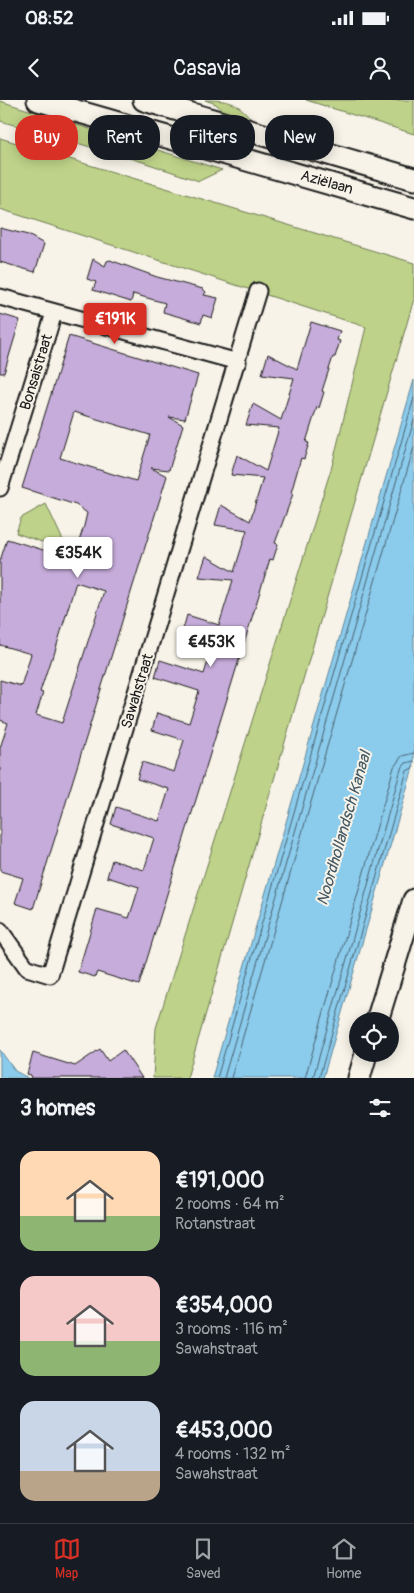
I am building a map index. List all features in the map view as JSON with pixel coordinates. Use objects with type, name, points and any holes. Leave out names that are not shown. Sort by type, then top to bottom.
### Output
[{"type":"main road","name":"Aziëlaan","points":[[38,100],[414,208]]},
{"type":"main road","name":"Aziëlaan","points":[[144,100],[414,180]]},
{"type":"main road","points":[[379,1012],[414,900]]},
{"type":"main road","points":[[359,1078],[364,1062]]},
{"type":"street","name":"Sawahstraat","points":[[0,930],[27,968],[50,975],[238,362],[258,291]]},
{"type":"street","points":[[0,297],[238,362]]},
{"type":"street","name":"Bonsaistraat","points":[[0,488],[54,313]]},
{"type":"green space","points":[[205,100],[235,104],[247,115],[226,115],[216,104]]},
{"type":"green space","points":[[306,100],[414,100],[414,134]]},
{"type":"green space","points":[[0,101],[45,115],[15,115],[15,125],[0,121]]},
{"type":"green space","points":[[78,125],[88,128],[88,146],[78,143]]},
{"type":"green space","points":[[0,138],[15,143],[15,160],[73,160],[414,263],[414,299],[187,1078],[153,1078],[156,1028],[332,466],[366,327],[0,209]]},
{"type":"green space","points":[[160,151],[170,154],[170,160],[190,160],[222,170],[199,181],[136,160],[160,160]]},
{"type":"green space","points":[[46,504],[68,551],[16,533],[21,518]]},
{"type":"water","name":"Noordhollandsch Kanaal","points":[[414,380],[414,764],[323,1078],[212,1078]]},
{"type":"water","points":[[0,1050],[15,1071],[28,1078],[0,1078]]},
{"type":"building","points":[[0,228],[28,235],[44,244],[35,272],[0,262]]},
{"type":"building","points":[[93,259],[105,266],[107,261],[110,260],[157,277],[203,289],[206,292],[204,295],[218,298],[212,318],[203,315],[201,323],[163,312],[165,303],[133,294],[131,302],[93,290],[96,282],[87,279]]},
{"type":"building","points":[[0,314],[20,320],[4,373],[0,373]]},
{"type":"building","points":[[311,322],[340,331],[337,340],[340,341],[335,357],[333,357],[322,391],[324,392],[319,408],[317,407],[306,442],[309,443],[304,459],[301,458],[291,493],[293,494],[275,543],[278,544],[273,560],[270,559],[139,985],[97,972],[95,977],[78,972],[97,909],[129,918],[139,887],[107,877],[112,860],[144,870],[154,838],[111,824],[116,807],[159,821],[169,789],[137,779],[142,762],[174,772],[184,740],[152,730],[157,713],[189,723],[199,691],[155,677],[160,660],[204,674],[214,642],[182,633],[187,615],[219,625],[233,580],[199,577],[206,556],[234,572],[247,530],[215,525],[221,505],[250,521],[263,478],[231,475],[237,455],[266,471],[279,428],[246,425],[253,404],[281,420],[294,378],[262,374],[268,354],[297,369]]},
{"type":"building","points":[[69,336],[198,375],[185,419],[169,417],[183,425],[169,470],[151,468],[167,476],[33,909],[15,903],[23,878],[0,871],[0,748],[8,723],[0,720],[0,680],[21,686],[31,654],[0,645],[0,561],[7,539],[73,559],[87,513],[76,505],[22,488]],"holes":[[[74,412],[150,435],[136,481],[60,458]],[[76,582],[104,591],[62,723],[36,715],[43,693],[40,692],[51,658],[53,658]]]},
{"type":"building","points":[[100,1049],[108,1061],[123,1050],[142,1078],[30,1078],[31,1075],[27,1074],[33,1053],[75,1066]]}]
